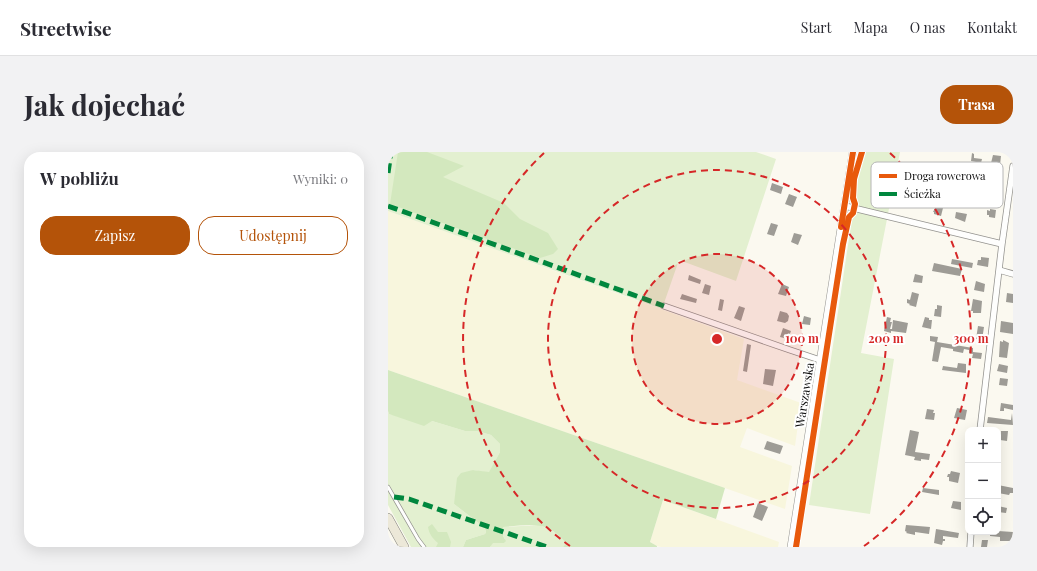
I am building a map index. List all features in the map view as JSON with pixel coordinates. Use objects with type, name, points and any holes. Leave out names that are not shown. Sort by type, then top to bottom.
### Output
[{"type":"main road","points":[[388,518],[404,547]]},
{"type":"street","name":"Warszawska","points":[[791,547],[853,152]]},
{"type":"street","points":[[980,427],[1002,244],[1013,166]]},
{"type":"street","points":[[844,206],[1002,244]]},
{"type":"street","points":[[999,270],[1013,274]]},
{"type":"street","points":[[664,306],[820,360]]},
{"type":"street","points":[[970,547],[971,535]]},
{"type":"lane","points":[[388,487],[424,547]]},
{"type":"shaded area","points":[[388,211],[744,339],[737,380],[801,403],[795,446],[747,428],[740,447],[792,466],[785,509],[388,370]]},
{"type":"shaded area","points":[[663,500],[779,542],[778,547],[657,546],[650,542]]},
{"type":"green space","points":[[388,152],[756,152],[776,159],[736,281],[679,260],[662,309],[388,211]]},
{"type":"green space","points":[[398,152],[427,152],[464,166],[443,177],[504,203],[520,219],[548,233],[558,249],[553,254],[540,258],[390,204]]},
{"type":"green space","points":[[862,152],[900,152],[898,162],[871,162],[871,208],[889,208],[861,353],[894,359],[870,514],[809,505]]},
{"type":"green space","points":[[388,370],[725,488],[716,519],[663,500],[650,542],[657,547],[563,547],[566,543],[552,531],[545,527],[530,525],[503,527],[503,536],[506,541],[504,543],[493,543],[490,547],[463,547],[466,540],[485,534],[486,532],[485,528],[454,504],[457,478],[461,473],[473,470],[489,472],[500,452],[500,444],[491,435],[477,431],[465,431],[432,421],[424,426],[389,414]]},
{"type":"green space","points":[[388,411],[389,414],[432,421],[465,431],[477,431],[491,435],[500,444],[500,452],[489,473],[473,470],[454,504],[485,528],[485,534],[466,540],[463,547],[411,547],[388,505]]},
{"type":"green space","points":[[432,524],[438,532],[447,532],[451,542],[450,547],[436,547],[438,543],[429,532],[428,527]]},
{"type":"green space","points":[[539,525],[559,534],[566,543],[563,547],[490,547],[492,543],[504,543],[505,539],[503,536],[503,527]]},
{"type":"building","points":[[972,153],[974,154],[974,158],[982,159],[981,162],[971,161]]},
{"type":"building","points":[[993,155],[1001,156],[1000,162],[991,162]]},
{"type":"building","points":[[772,183],[783,187],[781,194],[770,190]]},
{"type":"building","points":[[789,194],[797,197],[793,207],[785,204]]},
{"type":"building","points":[[935,208],[943,208],[941,216],[934,214],[933,212]]},
{"type":"building","points":[[990,209],[996,210],[995,218],[987,215],[987,210],[990,211]]},
{"type":"building","points":[[956,212],[967,214],[965,222],[955,218]]},
{"type":"building","points":[[771,223],[778,225],[774,236],[767,234]]},
{"type":"building","points":[[794,233],[802,235],[798,245],[791,242]]},
{"type":"building","points":[[981,257],[989,258],[988,267],[977,265],[978,260],[981,260]]},
{"type":"building","points":[[952,259],[973,263],[972,268],[951,264]]},
{"type":"building","points":[[934,263],[962,269],[960,276],[932,271]]},
{"type":"building","points":[[915,274],[923,276],[922,283],[913,282]]},
{"type":"building","points":[[689,275],[701,280],[700,284],[688,280]]},
{"type":"building","points":[[976,281],[985,284],[984,292],[974,290]]},
{"type":"building","points":[[705,284],[711,286],[709,295],[702,293]]},
{"type":"building","points":[[782,284],[789,287],[786,296],[778,294]]},
{"type":"building","points":[[912,292],[919,294],[916,307],[907,303],[907,299],[910,300]]},
{"type":"building","points":[[1007,293],[1013,294],[1013,303],[1006,302]]},
{"type":"building","points":[[682,294],[697,299],[696,303],[680,299]]},
{"type":"building","points":[[720,299],[724,300],[722,311],[718,310]]},
{"type":"building","points":[[973,299],[982,301],[981,313],[973,313],[973,311],[971,311]]},
{"type":"building","points":[[937,305],[942,306],[941,317],[934,316]]},
{"type":"building","points":[[739,306],[745,308],[741,321],[734,318]]},
{"type":"building","points":[[780,311],[787,313],[789,316],[788,321],[785,323],[777,321]]},
{"type":"building","points":[[804,316],[811,318],[810,325],[802,324]]},
{"type":"building","points":[[887,317],[891,318],[890,322],[892,322],[890,329],[892,329],[893,320],[908,323],[906,333],[891,331],[891,333],[884,331]]},
{"type":"building","points":[[925,317],[932,320],[931,329],[922,327]]},
{"type":"building","points":[[1001,321],[1013,323],[1013,334],[1000,332]]},
{"type":"building","points":[[978,326],[984,327],[982,340],[976,339]]},
{"type":"building","points":[[783,328],[791,331],[788,339],[780,337]]},
{"type":"building","points":[[930,336],[938,337],[937,342],[973,348],[973,352],[982,353],[981,359],[972,358],[973,354],[969,353],[969,350],[964,349],[963,353],[953,351],[953,349],[941,347],[938,362],[932,361],[935,342],[930,341]]},
{"type":"building","points":[[1003,340],[1009,343],[1007,358],[999,357],[1000,341],[1003,342]]},
{"type":"building","points":[[747,344],[751,345],[747,372],[743,371]]},
{"type":"building","points":[[958,363],[966,364],[966,373],[942,370],[943,366],[957,368]]},
{"type":"building","points":[[999,364],[1008,366],[1007,373],[997,371]]},
{"type":"building","points":[[765,369],[776,370],[773,386],[763,384]]},
{"type":"building","points":[[1000,378],[1008,379],[1007,386],[999,385]]},
{"type":"building","points":[[1001,403],[1013,405],[1013,410],[1004,408],[1004,411],[1000,411]]},
{"type":"building","points":[[957,408],[967,410],[965,420],[954,418]]},
{"type":"building","points":[[927,409],[934,410],[934,420],[925,419]]},
{"type":"building","points":[[1012,413],[1013,425],[987,423],[988,417],[1011,420]]},
{"type":"building","points":[[910,430],[919,432],[915,452],[930,454],[929,460],[914,460],[915,457],[905,455]]},
{"type":"building","points":[[1001,431],[1008,431],[1007,441],[1001,440]]},
{"type":"building","points":[[767,441],[783,446],[780,454],[764,449]]},
{"type":"building","points":[[951,471],[960,473],[958,483],[949,481],[949,477],[947,477]]},
{"type":"building","points":[[1001,486],[1013,488],[1013,493],[1010,493],[1009,495],[1001,494]]},
{"type":"building","points":[[923,488],[939,490],[939,495],[922,492]]},
{"type":"building","points":[[953,501],[961,502],[961,510],[951,508]]},
{"type":"building","points":[[758,503],[768,507],[762,521],[753,517]]},
{"type":"building","points":[[1001,507],[1007,508],[1006,513],[1001,512]]},
{"type":"building","points":[[906,525],[930,527],[929,534],[915,532],[915,535],[906,533]]},
{"type":"building","points":[[936,529],[959,533],[958,538],[943,536],[945,541],[943,541],[942,545],[934,543]]},
{"type":"building","points":[[1001,531],[1013,532],[1012,541],[1000,541],[1000,537],[990,536],[1001,535]]},
{"type":"building","points":[[982,540],[988,540],[987,547],[981,547]]},
{"type":"marked path","points":[[388,173],[391,152]]},
{"type":"marked path","points":[[388,206],[664,306]]},
{"type":"marked path","points":[[394,497],[409,499],[547,547]]},
{"type":"cycle path","points":[[841,227],[853,152]]},
{"type":"cycle path","points":[[796,547],[843,244],[849,217],[853,213],[855,204],[853,198],[854,179],[862,152]]}]
